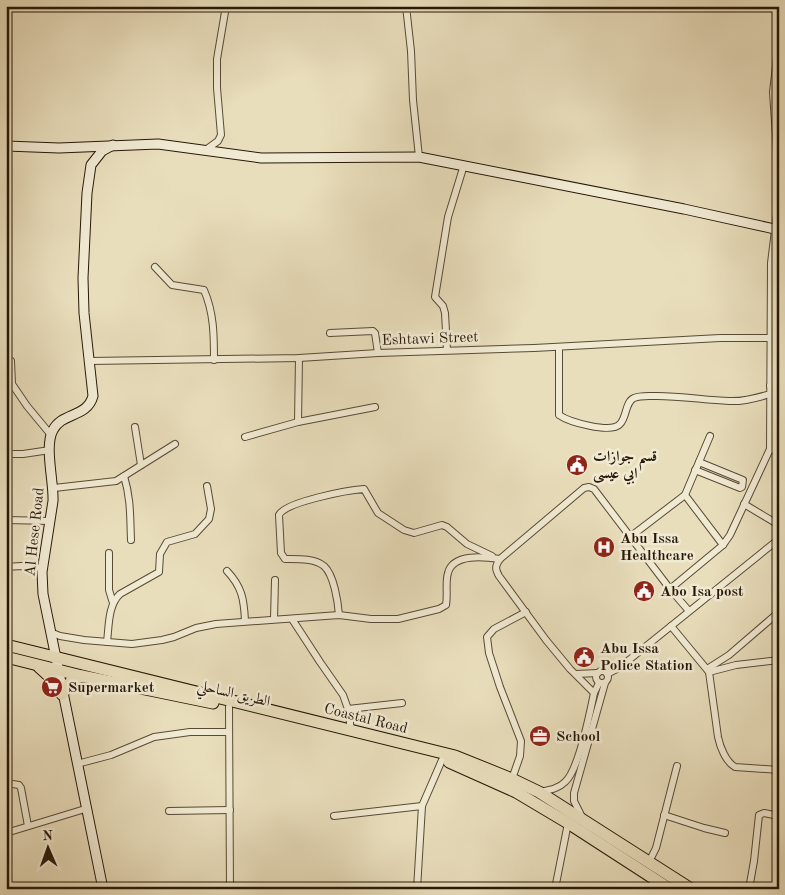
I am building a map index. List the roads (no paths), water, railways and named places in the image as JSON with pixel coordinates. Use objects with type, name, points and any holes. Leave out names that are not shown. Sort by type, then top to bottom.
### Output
[{"type":"highway","name":"Coastal Road","points":[[6,646],[455,756],[539,792],[691,889]]},
{"type":"highway","name":"الطريق الساحلي","points":[[6,656],[82,676],[229,707],[442,760],[516,792],[568,823]]},
{"type":"highway","points":[[33,664],[50,677],[62,694],[68,684],[82,676]]},
{"type":"highway","points":[[568,823],[670,889]]},
{"type":"street","points":[[207,150],[218,141],[221,135],[217,88],[217,59],[226,6]]},
{"type":"street","points":[[406,6],[419,157]]},
{"type":"street","points":[[710,6],[722,8],[779,7]]},
{"type":"street","points":[[779,40],[773,92],[779,182]]},
{"type":"street","points":[[6,146],[81,147],[158,144],[261,158],[419,157],[684,208],[776,230]]},
{"type":"street","points":[[91,165],[102,151],[113,145]]},
{"type":"street","points":[[11,361],[12,384],[51,435],[60,421],[76,414],[90,404],[93,389],[84,314],[83,278],[87,193],[91,165],[90,158],[81,147]]},
{"type":"street","points":[[447,350],[445,313],[443,306],[434,297],[448,218],[464,165]]},
{"type":"street","points":[[670,588],[723,545],[730,535],[770,449],[771,263],[779,198]]},
{"type":"street","points":[[155,267],[172,285],[201,288],[204,290],[208,299],[214,328],[214,360]]},
{"type":"street","points":[[330,333],[373,332],[377,338],[378,353]]},
{"type":"street","name":"Eshtawi Street","points":[[89,361],[298,358],[720,338],[771,338]]},
{"type":"street","points":[[560,347],[559,415],[591,427],[613,428],[619,426],[624,418],[629,401],[642,396],[680,396],[731,402],[744,401],[770,394]]},
{"type":"street","points":[[298,358],[298,422]]},
{"type":"street","points":[[770,386],[779,385]]},
{"type":"street","points":[[245,437],[298,422],[375,407]]},
{"type":"street","points":[[135,427],[140,465]]},
{"type":"street","name":"Al Hese Road","points":[[51,435],[50,450],[54,488],[42,586],[85,809],[103,889]]},
{"type":"street","points":[[630,537],[684,495],[710,436]]},
{"type":"street","points":[[54,488],[116,481],[175,444]]},
{"type":"street","points":[[770,449],[779,452]]},
{"type":"street","points":[[6,454],[24,454],[50,450]]},
{"type":"street","points":[[696,470],[740,488],[742,487],[743,480],[699,462]]},
{"type":"street","points":[[124,476],[131,506],[131,540]]},
{"type":"street","points":[[113,603],[120,594],[159,572],[160,554],[168,542],[195,534],[209,519],[211,509],[207,486]]},
{"type":"street","points":[[594,693],[546,640],[499,576],[496,569],[500,560],[584,488],[589,487],[594,489],[689,611]]},
{"type":"street","points":[[339,615],[336,593],[328,571],[323,565],[301,559],[285,559],[281,553],[279,515],[288,506],[323,496],[364,489],[378,513],[404,530],[414,533],[442,526],[446,527],[467,544],[500,560]]},
{"type":"street","points":[[684,495],[723,545]]},
{"type":"street","points":[[744,504],[779,526]]},
{"type":"street","points":[[6,520],[51,521]]},
{"type":"street","points":[[607,674],[619,668],[779,539]]},
{"type":"street","points":[[107,642],[113,603],[109,590],[109,553]]},
{"type":"street","points":[[50,632],[66,637],[132,644],[174,637],[196,628],[246,621],[339,615],[371,619],[398,619],[439,609],[446,605],[448,572],[452,566],[464,559],[481,556],[500,560]]},
{"type":"street","points":[[6,567],[43,568]]},
{"type":"street","points":[[227,571],[237,582],[244,601],[246,621]]},
{"type":"street","points":[[274,580],[274,619]]},
{"type":"street","points":[[512,779],[520,756],[521,741],[488,653],[487,637],[494,629],[526,612]]},
{"type":"street","points":[[708,671],[779,612]]},
{"type":"street","points":[[292,619],[344,695],[351,730]]},
{"type":"street","points":[[671,626],[708,671],[718,737],[720,745],[731,765],[735,767],[779,770]]},
{"type":"street","points":[[708,671],[736,665],[779,660]]},
{"type":"street","points":[[576,674],[603,671],[607,674]]},
{"type":"street","points":[[582,818],[574,801],[574,793],[600,682],[596,676],[598,673]]},
{"type":"street","points":[[586,684],[608,679],[607,674]]},
{"type":"street","points":[[539,792],[557,788],[565,783],[570,776],[578,759],[594,693],[600,682]]},
{"type":"street","points":[[348,709],[402,703]]},
{"type":"street","points":[[229,707],[230,889]]},
{"type":"street","points":[[77,764],[111,755],[154,737],[190,732],[228,732]]},
{"type":"street","points":[[417,889],[422,806],[442,760]]},
{"type":"street","points":[[649,862],[656,848],[677,766]]},
{"type":"street","points":[[6,782],[21,788],[28,826]]},
{"type":"street","points":[[334,816],[422,806]]},
{"type":"street","points":[[6,833],[85,809]]},
{"type":"street","points":[[169,811],[230,810]]},
{"type":"street","points":[[748,889],[754,861],[758,816],[764,813],[779,816]]},
{"type":"street","points":[[664,815],[725,833]]},
{"type":"street","points":[[555,889],[568,823]]},
{"type":"street","points":[[290,889],[310,887],[315,889]]},
{"type":"place","name":"قسم جوازات ابي عيسى","points":[[577,465]]},
{"type":"place","name":"Abu Issa Healthcare","points":[[604,547]]},
{"type":"place","name":"Abo Isa post","points":[[644,591]]},
{"type":"place","name":"Abu Issa Police Station","points":[[584,657]]},
{"type":"place","name":"Supermarket","points":[[52,687]]},
{"type":"place","name":"School","points":[[540,736]]}]
